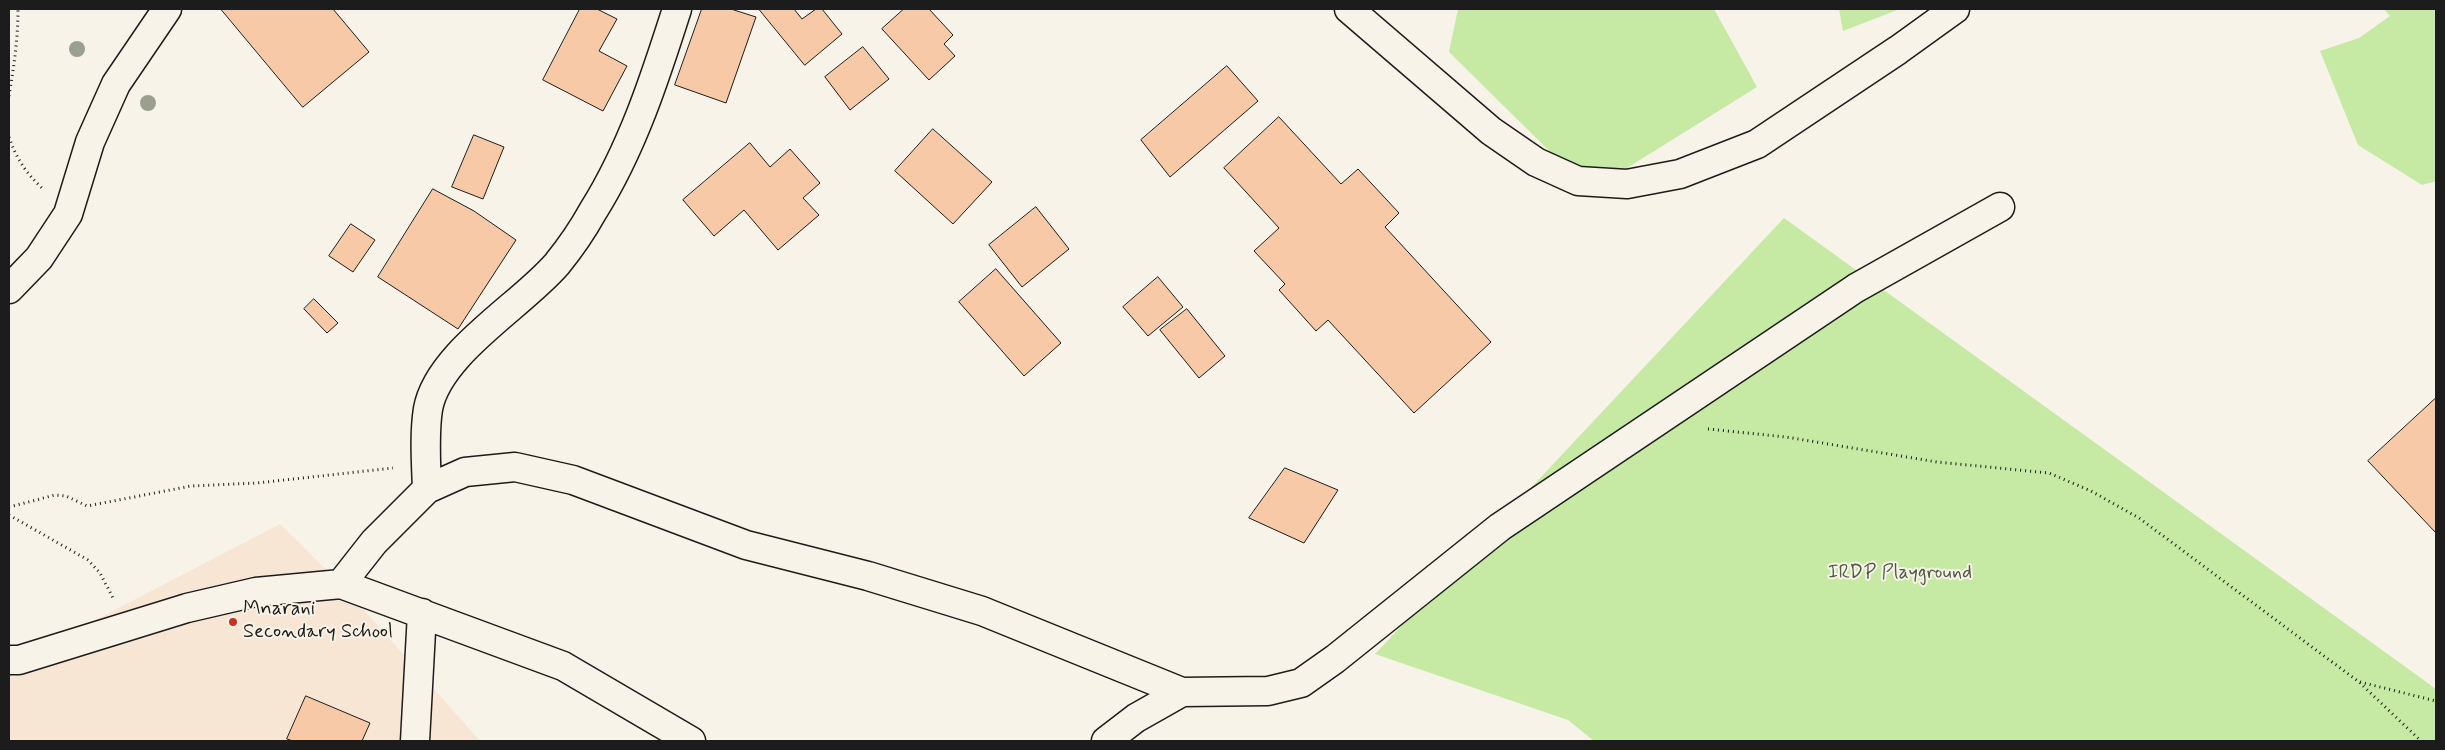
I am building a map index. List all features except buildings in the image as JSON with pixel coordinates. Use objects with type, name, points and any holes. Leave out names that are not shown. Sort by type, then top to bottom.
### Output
[{"type":"street","points":[[9,288],[39,258],[68,214],[90,142],[116,84],[167,9]]},
{"type":"street","points":[[341,584],[427,477],[428,408],[440,378],[466,347],[557,264],[594,211],[624,155],[662,56],[677,9]]},
{"type":"street","points":[[1349,9],[1492,131],[1536,162],[1578,181],[1627,184],[1680,174],[1757,144],[1898,50],[1955,9]]},
{"type":"street","points":[[427,477],[515,467],[573,480],[746,545],[868,576],[982,611],[1182,692],[1268,691],[1301,682],[1335,659],[1436,577],[1523,511],[1856,288],[2000,207]]},
{"type":"street","points":[[9,660],[19,660],[187,608],[256,592],[341,584],[563,666],[691,741]]},
{"type":"street","points":[[415,741],[422,613]]},
{"type":"street","points":[[1106,741],[1136,718],[1182,692]]},
{"type":"path","points":[[9,96],[14,76],[18,35],[18,9]]},
{"type":"path","points":[[9,137],[19,161],[28,175],[68,214]]},
{"type":"path","points":[[1702,429],[1786,437],[1937,462],[2049,472],[2091,490],[2139,518],[2359,682],[2421,741]]},
{"type":"path","points":[[9,507],[55,495],[66,496],[87,506],[191,486],[427,477]]},
{"type":"path","points":[[9,515],[88,560],[100,573],[110,591],[125,628]]},
{"type":"path","points":[[2359,682],[2436,700]]},
{"type":"shaded area","name":"Mnarani Secondary School","points":[[280,524],[341,584],[480,741],[9,741],[9,665]]},
{"type":"green space","points":[[1458,9],[1714,9],[1757,87],[1590,191],[1449,52]]},
{"type":"green space","points":[[1839,9],[1900,9],[1843,31]]},
{"type":"green space","points":[[2384,9],[2436,9],[2436,181],[2422,185],[2358,145],[2320,51],[2359,38],[2390,16]]},
{"type":"green space","name":"IRDP Playground","points":[[1784,218],[2436,689],[2436,741],[1594,741],[1568,720],[1375,654]]},
{"type":"place","name":"Mnarani Secondary School","points":[[233,622]]}]
